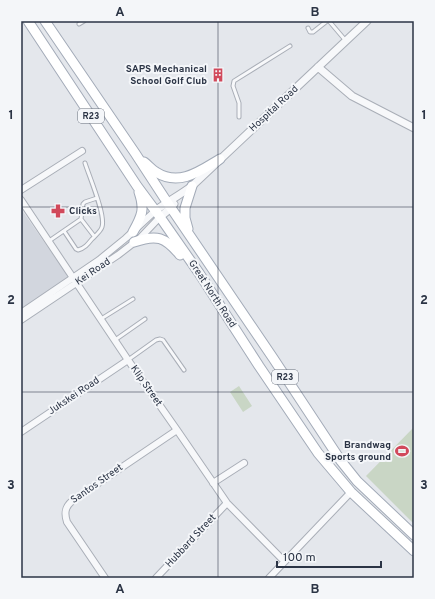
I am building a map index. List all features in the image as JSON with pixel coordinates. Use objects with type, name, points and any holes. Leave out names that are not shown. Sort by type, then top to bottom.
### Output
[{"type":"main road","name":"Great North Road","points":[[28,21],[137,186],[198,273],[318,453],[351,492],[414,551]]},
{"type":"main road","name":"Great North Road","points":[[45,21],[341,461],[357,481],[414,535]]},
{"type":"main road","points":[[48,50],[60,42]]},
{"type":"main road","points":[[135,153],[155,172],[173,178],[182,178],[193,175],[220,159]]},
{"type":"main road","points":[[133,232],[140,219],[143,207],[137,186]]},
{"type":"main road","points":[[190,235],[185,208],[192,186]]},
{"type":"main road","points":[[134,242],[150,238],[157,238],[166,241],[198,273]]},
{"type":"street","name":"Hospital Road","points":[[158,214],[179,195],[192,186],[367,21]]},
{"type":"street","points":[[318,67],[352,96],[414,128]]},
{"type":"street","points":[[21,190],[82,151]]},
{"type":"street","name":"Klip Street","points":[[21,200],[114,340],[227,503],[284,561]]},
{"type":"street","name":"Kei Road","points":[[21,320],[75,280],[133,232],[158,214]]},
{"type":"street","name":"Kei Road","points":[[21,313],[113,259],[134,242],[158,214]]},
{"type":"street","name":"Jukskei Road","points":[[21,432],[128,360]]},
{"type":"street","name":"Santos Street","points":[[105,578],[67,522],[65,516],[68,504],[177,430]]},
{"type":"street","points":[[213,483],[244,463]]},
{"type":"street","points":[[269,578],[351,492]]},
{"type":"street","name":"Hubbard Street","points":[[156,578],[227,503]]},
{"type":"lane","points":[[79,24],[84,21]]},
{"type":"lane","points":[[308,28],[310,32],[313,32],[328,21],[346,41]]},
{"type":"lane","points":[[239,117],[239,103],[233,86],[234,81],[290,46]]},
{"type":"lane","points":[[64,231],[78,250],[84,248],[101,230],[103,225],[97,198],[85,163]]},
{"type":"lane","points":[[94,236],[81,219],[83,204],[97,198]]},
{"type":"lane","points":[[49,241],[81,219]]},
{"type":"lane","points":[[101,320],[133,299]]},
{"type":"lane","points":[[114,340],[145,319]]},
{"type":"lane","points":[[128,360],[156,340],[160,339],[163,340],[184,370]]},
{"type":"shaded area","points":[[21,209],[70,279],[21,312]]},
{"type":"green space","points":[[239,386],[252,406],[243,412],[230,392]]},
{"type":"green space","name":"Brandwag Sports ground","points":[[414,427],[414,524],[366,476]]},
{"type":"place","name":"SAPS Mechanical School Golf Club","points":[[218,75]]},
{"type":"place","name":"Clicks","points":[[58,211]]},
{"type":"place","name":"Brandwag Sports ground","points":[[402,451]]}]
